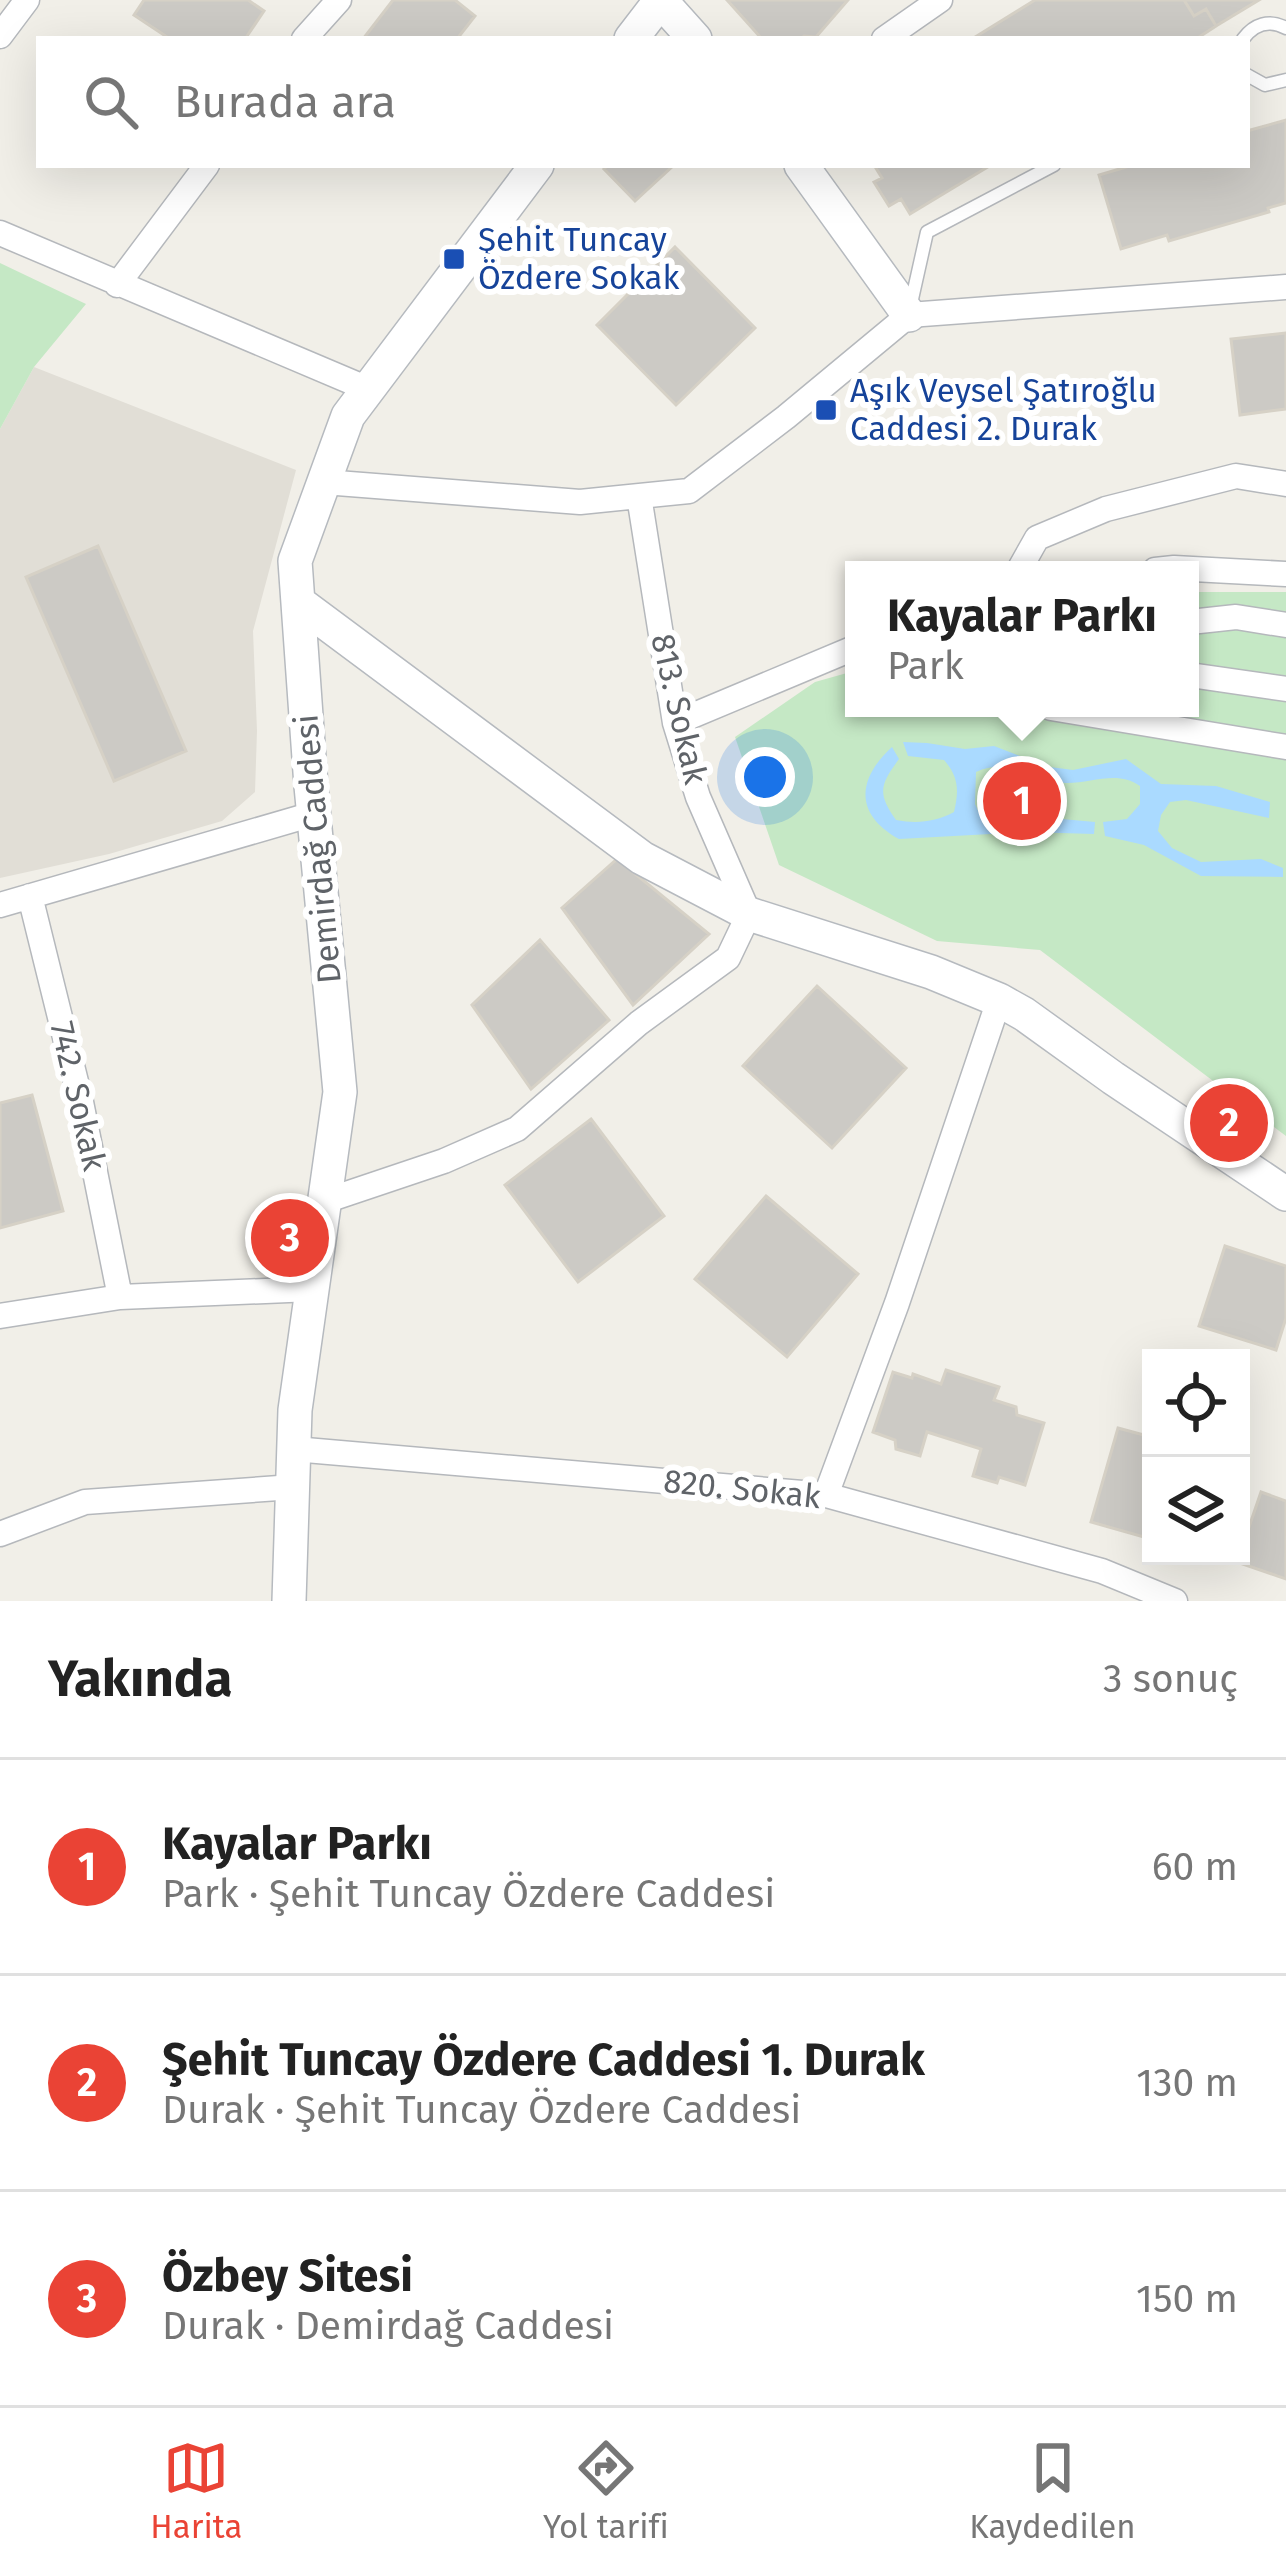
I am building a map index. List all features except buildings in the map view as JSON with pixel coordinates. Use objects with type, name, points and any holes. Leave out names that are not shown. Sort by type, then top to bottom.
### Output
[{"type":"street","points":[[0,35],[27,0]]},
{"type":"street","points":[[307,36],[339,0]]},
{"type":"street","points":[[633,36],[660,0],[692,36]]},
{"type":"street","points":[[888,36],[940,0]]},
{"type":"street","points":[[117,285],[205,168]]},
{"type":"street","name":"Demirdağ Caddesi","points":[[289,1601],[295,1410],[340,1092],[296,561],[348,416],[535,168]]},
{"type":"street","points":[[803,168],[909,315]]},
{"type":"street","points":[[0,233],[368,389]]},
{"type":"street","points":[[324,482],[580,502],[689,491],[909,315],[1286,287]]},
{"type":"street","points":[[1024,561],[1037,538],[1106,508],[1236,476],[1286,484]]},
{"type":"street","name":"813. Sokak","points":[[639,496],[675,723],[698,797],[749,914]]},
{"type":"street","points":[[1199,569],[1286,574]]},
{"type":"street","points":[[298,602],[642,857],[749,914],[999,1000],[1286,1194]]},
{"type":"street","points":[[1199,621],[1236,617],[1286,625]]},
{"type":"street","points":[[675,723],[845,652]]},
{"type":"street","points":[[1199,676],[1286,689]]},
{"type":"street","points":[[1105,717],[1286,747]]},
{"type":"street","points":[[0,904],[314,814]]},
{"type":"street","name":"742. Sokak","points":[[30,896],[81,1102],[119,1297]]},
{"type":"street","points":[[325,1201],[444,1161],[517,1129],[639,1023],[728,958],[749,914]]},
{"type":"street","points":[[826,1495],[897,1303],[999,1000]]},
{"type":"street","points":[[0,1316],[119,1297],[312,1288]]},
{"type":"street","name":"820. Sokak","points":[[294,1449],[826,1495],[1102,1571],[1175,1601]]},
{"type":"street","points":[[0,1534],[85,1502],[292,1487]]},
{"type":"lane","points":[[1245,36],[1261,24],[1286,28]]},
{"type":"lane","points":[[1250,77],[1265,85],[1286,80]]},
{"type":"lane","points":[[909,315],[927,232],[1048,168]]},
{"type":"shaded area","points":[[34,367],[296,470],[253,631],[255,792],[222,821],[109,854],[0,878],[0,429]]},
{"type":"green space","points":[[0,263],[86,304],[34,367],[0,429]]},
{"type":"green space","points":[[1199,592],[1286,592],[1286,1136],[1040,950],[937,941],[779,865],[735,737],[815,682],[845,674],[845,717],[1199,717]]},
{"type":"water","points":[[903,742],[965,749],[994,746],[1041,764],[1038,775],[999,767],[976,772],[975,804],[980,815],[986,819],[1029,816],[1095,822],[1094,834],[1027,832],[899,839],[874,819],[866,796],[872,771],[892,747],[899,759],[885,783],[884,796],[896,820],[926,821],[954,812],[957,791],[953,772],[944,760],[908,756]]},
{"type":"water","points":[[1126,759],[1161,784],[1216,786],[1270,802],[1269,818],[1186,800],[1170,802],[1158,831],[1172,848],[1201,862],[1261,859],[1283,868],[1283,877],[1201,876],[1144,845],[1105,836],[1103,822],[1127,819],[1140,804],[1140,786],[1129,780],[1068,783],[1044,778],[1050,767],[1073,770]]},
{"type":"place","name":"Şehit Tuncay Özdere Sokak","points":[[454,259]]},
{"type":"place","name":"Aşık Veysel Şatıroğlu Caddesi 2. Durak","points":[[826,410]]},
{"type":"place","name":"Kayalar Parkı","points":[[1022,801]]},
{"type":"place","name":"Şehit Tuncay Özdere Caddesi 1. Durak","points":[[1229,1123]]},
{"type":"place","name":"Özbey Sitesi","points":[[290,1238]]}]
